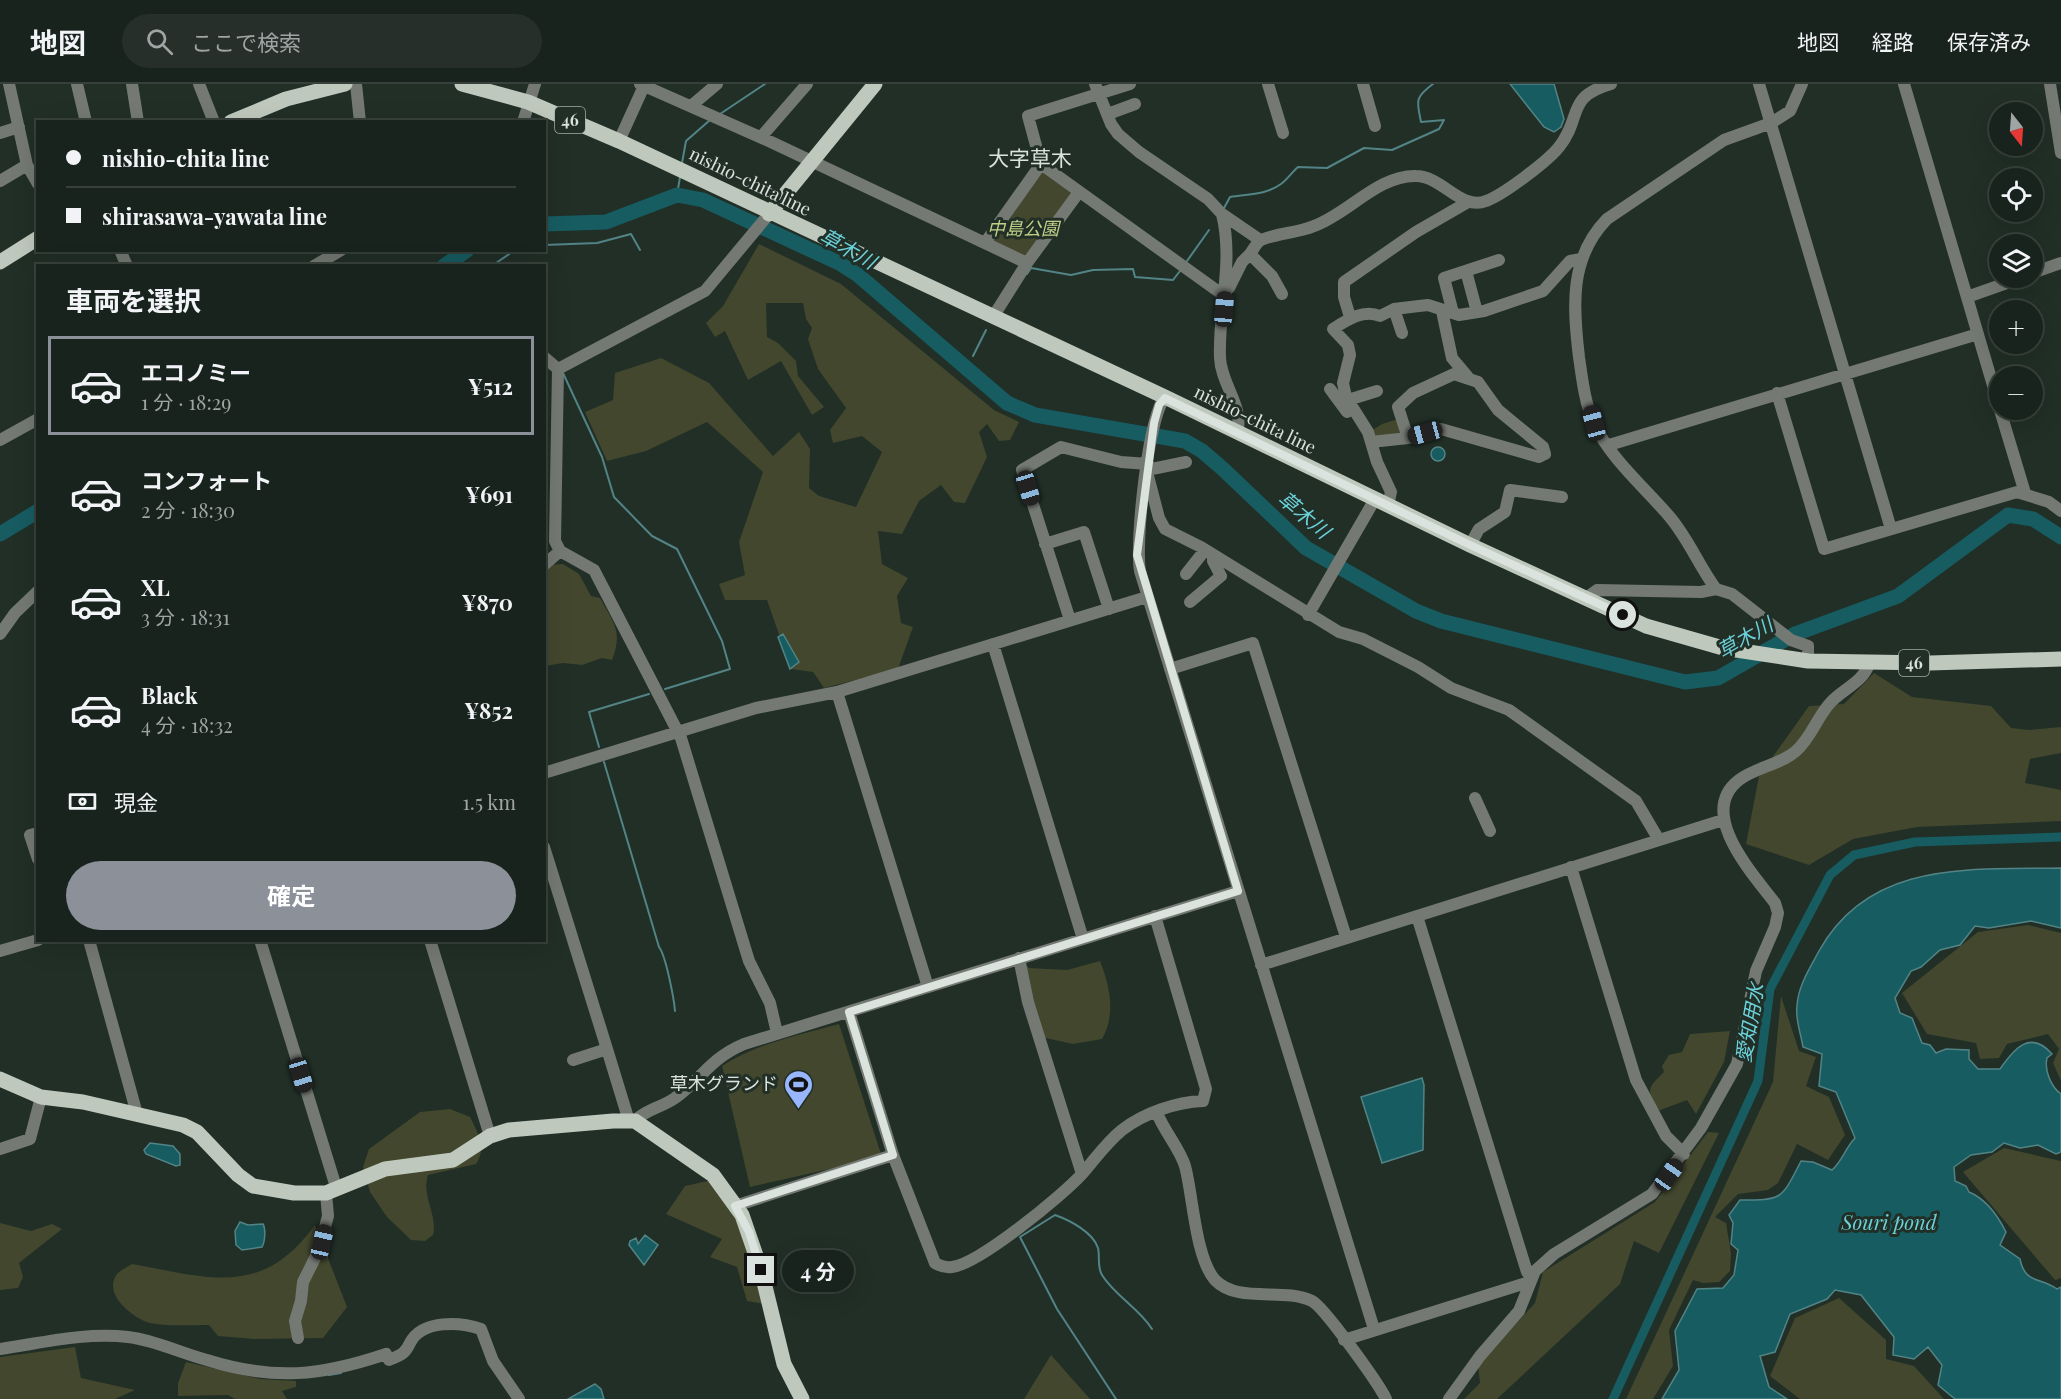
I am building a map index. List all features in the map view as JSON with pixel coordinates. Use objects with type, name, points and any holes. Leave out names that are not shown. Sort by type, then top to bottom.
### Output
[{"type":"main road","points":[[236,120],[286,99],[345,84]]},
{"type":"main road","name":"nishio-chita line","points":[[462,84],[525,112],[619,141],[679,169],[762,222],[993,316],[1470,545],[1646,626],[1678,637],[1759,655],[1808,661],[1869,664],[2061,658]]},
{"type":"main road","points":[[762,222],[874,84]]},
{"type":"main road","points":[[0,262],[36,239]]},
{"type":"main road","points":[[0,1079],[41,1097],[83,1102],[183,1125],[197,1132],[238,1175],[253,1186],[294,1193],[331,1190],[385,1169],[453,1160],[490,1136],[526,1128],[632,1121],[713,1175],[735,1206],[749,1232],[761,1270],[784,1364],[802,1399]]},
{"type":"street","points":[[9,84],[27,165],[36,181]]},
{"type":"street","points":[[76,84],[85,120]]},
{"type":"street","points":[[132,84],[138,120]]},
{"type":"street","points":[[200,84],[213,120]]},
{"type":"street","points":[[356,84],[360,120]]},
{"type":"street","points":[[525,112],[535,84]]},
{"type":"street","points":[[692,106],[717,84]]},
{"type":"street","points":[[760,137],[807,84]]},
{"type":"street","points":[[1130,84],[1097,90],[1028,116],[1041,164],[1219,292],[1230,288],[1240,266],[1260,240],[1315,226],[1401,178],[1427,178],[1468,202],[1477,204],[1505,193],[1549,157],[1567,135],[1582,98],[1588,92],[1611,84]]},
{"type":"street","points":[[1268,84],[1283,133]]},
{"type":"street","points":[[1363,84],[1375,126]]},
{"type":"street","points":[[1759,84],[1891,530]]},
{"type":"street","points":[[1716,590],[1682,534],[1636,482],[1594,423],[1583,382],[1574,311],[1581,259],[1596,231],[1607,219],[1724,140],[1771,123],[1790,111],[1802,84]]},
{"type":"street","points":[[1904,84],[1989,372]]},
{"type":"street","points":[[2050,84],[2061,153]]},
{"type":"street","points":[[619,141],[649,86],[1027,263]]},
{"type":"street","points":[[1097,90],[1118,134],[1139,152],[1208,199],[1222,214],[1229,216],[1260,240]]},
{"type":"street","points":[[1108,114],[1135,104]]},
{"type":"street","points":[[0,133],[19,127]]},
{"type":"street","points":[[985,243],[1041,164]]},
{"type":"street","points":[[0,181],[27,165]]},
{"type":"street","points":[[993,316],[1027,263],[1079,192]]},
{"type":"street","points":[[1350,317],[1344,297],[1344,282],[1416,232],[1468,202]]},
{"type":"street","points":[[1222,214],[1228,245],[1220,357],[1223,376],[1238,412],[1237,434]]},
{"type":"street","points":[[558,369],[705,291],[762,222]]},
{"type":"street","points":[[317,264],[338,252]]},
{"type":"street","points":[[1250,254],[1272,276],[1282,294]]},
{"type":"street","points":[[1308,615],[1342,557],[1381,502],[1391,492],[1371,442],[1348,400],[1343,383],[1350,355],[1348,345],[1333,329],[1350,317],[1373,313],[1380,316],[1394,309],[1428,305],[1459,315],[1477,312],[1544,291],[1570,261],[1581,259]]},
{"type":"street","points":[[1469,379],[1467,372],[1452,358],[1444,278],[1499,260]]},
{"type":"street","points":[[2043,269],[2061,263]]},
{"type":"street","points":[[1466,271],[1477,312]]},
{"type":"street","points":[[1967,297],[1993,288]]},
{"type":"street","points":[[1394,309],[1402,333]]},
{"type":"street","points":[[1608,445],[1978,334]]},
{"type":"street","points":[[546,359],[558,369]]},
{"type":"street","points":[[558,369],[554,535],[560,551],[594,570],[678,732],[749,961],[770,1003],[777,1033]]},
{"type":"street","points":[[1371,442],[1408,438],[1441,429],[1539,457],[1545,454],[1543,447],[1498,410],[1479,382],[1454,374],[1413,393],[1398,407],[1408,438]]},
{"type":"street","points":[[1330,389],[1352,417],[1362,423]]},
{"type":"street","points":[[1348,400],[1377,391]]},
{"type":"street","points":[[1777,393],[1824,549],[2017,492],[2049,502],[2061,511]]},
{"type":"street","points":[[1165,398],[1159,405],[1150,444],[1137,555],[1170,669],[1374,1329]]},
{"type":"street","points":[[0,440],[36,420]]},
{"type":"street","points":[[2003,420],[2025,493]]},
{"type":"street","points":[[1070,620],[1022,470],[1061,447],[1148,469],[1186,462]]},
{"type":"street","points":[[1148,469],[1160,518],[1165,529],[1209,552],[1339,632],[1363,639],[1418,667],[1451,688],[1509,710],[1636,801],[1659,840]]},
{"type":"street","points":[[1470,545],[1479,529],[1505,512],[1510,490],[1562,497]]},
{"type":"street","points":[[1045,544],[1084,532],[1108,609]]},
{"type":"street","points":[[546,563],[560,551]]},
{"type":"street","points":[[1186,574],[1209,552]]},
{"type":"street","points":[[1190,602],[1221,576],[1209,552]]},
{"type":"street","points":[[1586,598],[1598,590],[1701,592],[1716,590],[1732,594],[1791,640],[1808,646],[1808,661]]},
{"type":"street","points":[[0,634],[15,613],[36,593]]},
{"type":"street","points":[[546,772],[756,708],[837,692],[1148,597]]},
{"type":"street","points":[[1170,669],[1253,643],[1346,937]]},
{"type":"street","points":[[993,644],[1083,939]]},
{"type":"street","points":[[1449,1399],[1480,1356],[1519,1311],[1530,1279],[1554,1254],[1652,1194],[1684,1154],[1737,1065],[1756,971],[1775,927],[1778,913],[1775,903],[1732,843],[1723,820],[1725,803],[1737,781],[1796,752],[1828,705],[1856,682],[1869,664]]},
{"type":"street","points":[[837,692],[928,987]]},
{"type":"street","points":[[1475,798],[1490,831]]},
{"type":"street","points":[[1261,964],[1723,820]]},
{"type":"street","points":[[36,834],[30,836],[36,853]]},
{"type":"street","points":[[546,853],[632,1121],[676,1098],[717,1058],[744,1044],[1238,891]]},
{"type":"street","points":[[1571,867],[1636,1080],[1666,1136],[1684,1154]]},
{"type":"street","points":[[849,1012],[893,1155],[935,1263],[941,1267],[954,1267],[976,1257],[1054,1201],[1082,1174],[1100,1150],[1120,1131],[1182,1102],[1203,1101],[1206,1089],[1155,916]]},
{"type":"street","points":[[1417,916],[1530,1279]]},
{"type":"street","points":[[0,951],[36,941]]},
{"type":"street","points":[[90,942],[137,1114]]},
{"type":"street","points":[[261,942],[331,1190],[328,1216],[318,1252],[302,1286],[301,1301],[295,1321],[298,1338]]},
{"type":"street","points":[[431,942],[490,1136]]},
{"type":"street","points":[[1019,958],[1028,1002],[1082,1174]]},
{"type":"street","points":[[573,1060],[607,1049]]},
{"type":"street","points":[[0,1149],[30,1139],[41,1097]]},
{"type":"street","points":[[1157,1113],[1184,1162],[1198,1235],[1210,1273],[1216,1281],[1233,1290],[1311,1300],[1323,1311],[1368,1370],[1386,1399]]},
{"type":"street","points":[[735,1206],[893,1155]]},
{"type":"street","points":[[1344,1340],[1530,1279]]},
{"type":"street","points":[[0,1349],[87,1337],[130,1337],[232,1367],[304,1375],[345,1368],[386,1354],[389,1360],[406,1351],[410,1343],[423,1330],[441,1325],[465,1324],[481,1329],[493,1361],[519,1399]]},
{"type":"green space","name":"中島公園","points":[[1041,168],[1071,189],[1071,195],[1024,257],[990,241]]},
{"type":"green space","points":[[759,244],[841,284],[994,410],[1019,422],[1010,440],[999,441],[987,424],[979,432],[987,457],[965,503],[954,502],[941,485],[919,501],[902,534],[878,531],[882,564],[908,578],[897,596],[901,623],[913,627],[898,669],[824,688],[813,672],[791,669],[767,600],[725,600],[719,584],[745,575],[739,542],[763,472],[707,422],[646,451],[607,461],[585,412],[613,400],[615,373],[661,358],[709,383],[773,456],[799,432],[810,449],[809,488],[819,496],[856,507],[882,452],[862,436],[833,443],[830,430],[846,408],[818,369],[808,339],[812,328],[806,319],[803,303],[766,303],[767,337],[778,343],[796,361],[798,376],[824,407],[812,415],[781,361],[748,380],[725,331],[715,337],[706,323],[723,306]]},
{"type":"green space","points":[[1398,419],[1402,430],[1399,434],[1373,437],[1371,431],[1382,424]]},
{"type":"green space","points":[[563,564],[579,574],[591,596],[600,598],[617,635],[612,660],[602,658],[582,665],[563,663],[546,666],[546,567]]},
{"type":"green space","points":[[1874,673],[1912,697],[1991,706],[2011,728],[2030,730],[2061,727],[2061,753],[2030,759],[2025,783],[2061,790],[2061,821],[1917,827],[1853,839],[1809,865],[1746,844],[1759,776],[1809,706],[1844,704]]},
{"type":"green space","points":[[2028,925],[2061,933],[2061,1081],[2053,1063],[2059,1049],[2048,1034],[2007,1044],[1999,1058],[1980,1059],[1976,1043],[1927,1034],[1902,993],[1978,932]]},
{"type":"green space","points":[[1100,961],[1110,1000],[1109,1020],[1102,1039],[1073,1044],[1041,1037],[1025,964],[1029,968],[1067,970]]},
{"type":"green space","points":[[1781,996],[1799,1051],[1816,1057],[1806,1086],[1829,1097],[1845,1135],[1828,1160],[1797,1144],[1778,1183],[1768,1190],[1738,1194],[1715,1217],[1726,1223],[1731,1253],[1730,1271],[1719,1282],[1703,1283],[1693,1280],[1669,1330],[1673,1366],[1653,1399],[1626,1399],[1773,1082]]},
{"type":"green space","name":"草木グランド","points":[[839,1024],[881,1154],[834,1168],[750,1187],[722,1066],[750,1051]]},
{"type":"green space","points":[[1730,1031],[1724,1062],[1696,1114],[1687,1100],[1658,1111],[1650,1090],[1664,1072],[1662,1066],[1669,1055],[1682,1052],[1690,1034]]},
{"type":"green space","points":[[450,1109],[470,1117],[480,1140],[481,1152],[476,1164],[428,1175],[426,1183],[433,1220],[433,1235],[425,1241],[411,1240],[387,1217],[370,1192],[363,1167],[369,1149],[420,1112]]},
{"type":"green space","points":[[1708,1132],[1719,1133],[1659,1253],[1634,1241],[1620,1284],[1497,1399],[1464,1399],[1480,1383],[1478,1365],[1535,1303],[1543,1272],[1655,1202]]},
{"type":"green space","points":[[2004,1148],[2061,1161],[2061,1278],[2055,1280],[1963,1172]]},
{"type":"green space","points":[[712,1180],[739,1217],[766,1304],[747,1301],[737,1267],[710,1257],[722,1239],[666,1214],[685,1186]]},
{"type":"green space","points":[[0,1223],[31,1231],[52,1224],[62,1229],[19,1263],[23,1277],[18,1288],[0,1290]]},
{"type":"green space","points":[[315,1225],[347,1307],[323,1338],[254,1339],[218,1336],[209,1325],[150,1323],[131,1313],[115,1295],[113,1288],[117,1274],[132,1264],[210,1277],[233,1277],[254,1273],[275,1264],[295,1248]]},
{"type":"green space","points":[[1839,1298],[1886,1340],[1886,1359],[1914,1366],[1944,1399],[1800,1399],[1770,1376],[1795,1318]]},
{"type":"green space","points":[[75,1347],[81,1378],[135,1390],[115,1399],[0,1399],[0,1357]]},
{"type":"green space","points":[[1051,1355],[1090,1399],[1024,1399]]},
{"type":"green space","points":[[186,1362],[260,1379],[296,1381],[296,1387],[282,1391],[287,1399],[235,1399],[228,1395],[178,1396],[178,1383]]},
{"type":"water","points":[[1510,84],[1554,84],[1564,119],[1561,127],[1554,132],[1544,127]]},
{"type":"water","points":[[1438,447],[1443,449],[1445,454],[1443,459],[1438,461],[1433,459],[1431,454],[1433,449]]},
{"type":"water","points":[[783,634],[799,662],[790,669],[778,637]]},
{"type":"water","name":"Souri pond","points":[[2061,868],[2061,928],[2031,921],[1989,928],[1975,926],[1960,945],[1940,950],[1921,967],[1911,971],[1895,998],[1900,1013],[1912,1018],[1922,1043],[1930,1045],[1936,1053],[1946,1049],[1969,1050],[1969,1059],[1978,1069],[2000,1069],[2017,1049],[2030,1042],[2037,1043],[2052,1054],[2047,1058],[2047,1073],[2051,1083],[2061,1094],[2061,1152],[2056,1154],[2038,1145],[2020,1148],[2004,1143],[1992,1152],[1971,1155],[1954,1167],[1955,1181],[1966,1186],[1969,1192],[1986,1204],[2003,1226],[2006,1232],[2000,1245],[2020,1259],[2022,1267],[2029,1276],[2057,1289],[2061,1287],[2061,1399],[1955,1399],[1938,1385],[1942,1365],[1928,1347],[1914,1359],[1893,1355],[1894,1337],[1861,1295],[1835,1290],[1827,1299],[1790,1314],[1775,1352],[1760,1356],[1769,1387],[1787,1399],[1662,1399],[1679,1370],[1675,1331],[1697,1289],[1723,1288],[1734,1275],[1738,1250],[1731,1244],[1733,1223],[1729,1215],[1740,1200],[1773,1198],[1779,1195],[1789,1184],[1801,1161],[1813,1162],[1832,1170],[1855,1138],[1836,1092],[1819,1086],[1822,1054],[1803,1047],[1797,1016],[1798,999],[1805,977],[1819,951],[1840,921],[1866,900],[1894,885],[1925,876],[1992,869]]},
{"type":"water","points":[[1422,1078],[1424,1085],[1423,1150],[1382,1163],[1361,1097]]},
{"type":"water","points":[[150,1143],[173,1146],[180,1154],[180,1165],[176,1166],[146,1154],[144,1150]]},
{"type":"water","points":[[240,1222],[248,1225],[263,1224],[265,1236],[262,1247],[242,1250],[236,1245],[235,1231]]},
{"type":"water","points":[[645,1235],[658,1245],[644,1265],[629,1245],[630,1241],[636,1238],[638,1244]]},
{"type":"water","points":[[595,1384],[601,1389],[604,1399],[568,1399]]},
{"type":"waterway","points":[[720,114],[765,84]]},
{"type":"waterway","points":[[1224,208],[1230,197],[1275,188],[1298,167],[1327,168],[1364,148],[1392,150],[1439,129],[1444,120],[1421,122],[1419,109],[1418,100],[1433,84]]},
{"type":"waterway","points":[[682,163],[686,141],[710,120]]},
{"type":"waterway","points":[[677,195],[680,177]]},
{"type":"waterway","name":"草木川","points":[[546,224],[606,222],[677,195],[703,200],[839,263],[858,275],[1007,403],[1035,415],[1185,441],[1202,451],[1223,469],[1306,548],[1416,611],[1441,621],[1685,682],[1718,678],[1795,634],[1898,596],[2008,515],[2033,519],[2061,537]]},
{"type":"waterway","points":[[1187,261],[1209,230]]},
{"type":"waterway","points":[[546,245],[597,243],[631,234],[640,250]]},
{"type":"waterway","name":"草木川","points":[[447,264],[464,252]]},
{"type":"waterway","points":[[497,264],[512,252]]},
{"type":"waterway","points":[[1027,274],[1031,268],[1071,275],[1093,270],[1133,269],[1135,277],[1173,280],[1180,271]]},
{"type":"waterway","points":[[973,356],[986,330]]},
{"type":"waterway","points":[[563,373],[602,457],[614,497],[652,536],[677,549],[722,641],[730,669],[665,689]]},
{"type":"waterway","name":"草木川","points":[[0,534],[36,512]]},
{"type":"waterway","points":[[599,747],[589,712],[649,694]]},
{"type":"waterway","points":[[604,762],[667,968],[675,1011]]},
{"type":"waterway","name":"愛知用水","points":[[1613,1399],[1758,1081],[1770,989],[1830,875],[1854,855],[1915,842],[2061,837]]},
{"type":"waterway","points":[[1116,1399],[1057,1309],[1020,1237],[1055,1215],[1080,1227],[1091,1237],[1098,1248],[1102,1275],[1152,1329]]},
{"type":"waterway","points":[[329,1375],[341,1373]]},
{"type":"place","name":"草木グランド","points":[[799,1110]]},
{"type":"district","name":"大字草木","points":[[1030,159]]},
{"type":"route","points":[[761,1270],[749,1232],[735,1206],[893,1155],[849,1012],[1238,891],[1143,584],[1137,555],[1150,444],[1159,405],[1165,398],[1470,545],[1623,615]]}]
